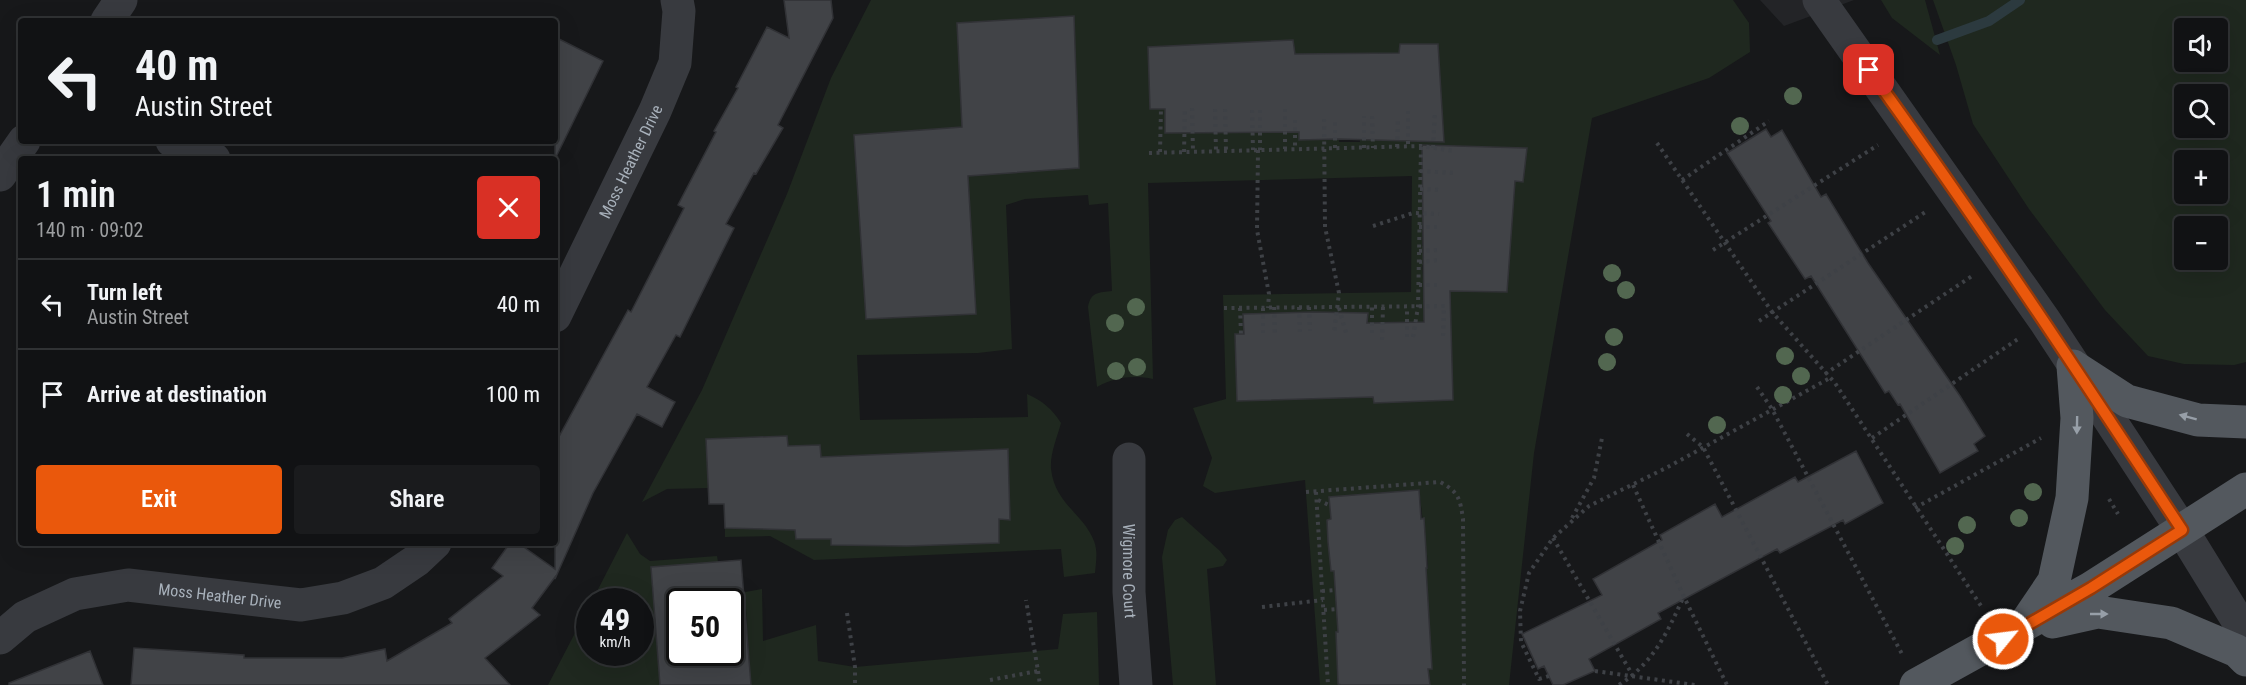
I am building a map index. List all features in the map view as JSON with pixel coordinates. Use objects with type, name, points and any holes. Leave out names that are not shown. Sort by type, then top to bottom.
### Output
[{"type":"main road","points":[[2012,633],[2054,581],[2072,498],[2077,418],[2073,366]]},
{"type":"main road","points":[[2073,366],[2127,401],[2198,420],[2246,422]]},
{"type":"main road","points":[[1917,685],[2091,588],[2246,489]]},
{"type":"main road","points":[[2012,633],[2098,612],[2171,623],[2237,651],[2246,660]]},
{"type":"street","points":[[108,18],[121,0]]},
{"type":"street","name":"Moss Heather Drive","points":[[558,310],[655,111],[675,63],[679,11],[677,0]]},
{"type":"street","points":[[1819,0],[2045,321],[2182,530],[2246,634]]},
{"type":"street","points":[[0,175],[22,144]]},
{"type":"street","points":[[179,144],[207,156]]},
{"type":"street","name":"Wigmore Court","points":[[1129,459],[1130,592],[1136,685]]},
{"type":"street","name":"Moss Heather Drive","points":[[0,638],[25,617],[75,594],[128,585],[301,604],[343,598],[383,583],[417,560],[432,546]]},
{"type":"path","points":[[1192,108],[1193,152]]},
{"type":"path","points":[[1160,152],[1161,109]]},
{"type":"path","points":[[1184,152],[1185,109]]},
{"type":"path","points":[[1215,109],[1216,151]]},
{"type":"path","points":[[1225,109],[1226,150]]},
{"type":"path","points":[[1285,109],[1285,149]]},
{"type":"path","points":[[1252,110],[1257,150]]},
{"type":"path","points":[[1260,110],[1257,150],[1257,230],[1269,294],[1268,308]]},
{"type":"path","points":[[1408,111],[1408,147]]},
{"type":"path","points":[[1433,148],[1435,111]]},
{"type":"path","points":[[1364,116],[1364,148]]},
{"type":"path","points":[[1372,116],[1373,148]]},
{"type":"path","points":[[1335,118],[1335,148]]},
{"type":"path","points":[[1324,119],[1325,227],[1339,293],[1334,333]]},
{"type":"path","points":[[1295,120],[1295,149]]},
{"type":"path","points":[[1397,147],[1398,120]]},
{"type":"path","points":[[1682,180],[1769,121]]},
{"type":"path","points":[[1713,250],[1909,126]]},
{"type":"path","points":[[1657,143],[1772,312],[1835,383],[1915,508],[2012,633]]},
{"type":"path","points":[[1149,153],[1421,146],[1455,151]]},
{"type":"path","points":[[1413,337],[1419,285],[1421,146]]},
{"type":"path","points":[[1420,171],[1454,172]]},
{"type":"path","points":[[1420,189],[1442,190]]},
{"type":"path","points":[[1759,321],[1955,193]]},
{"type":"path","points":[[1373,226],[1413,213],[1439,214]]},
{"type":"path","points":[[1419,227],[1438,227]]},
{"type":"path","points":[[1419,251],[1438,250]]},
{"type":"path","points":[[1825,374],[2000,256]]},
{"type":"path","points":[[1419,262],[1439,261]]},
{"type":"path","points":[[1419,285],[1438,285]]},
{"type":"path","points":[[1224,308],[1446,306],[1443,336]]},
{"type":"path","points":[[1309,307],[1310,332]]},
{"type":"path","points":[[1339,307],[1346,333]]},
{"type":"path","points":[[1372,307],[1372,333]]},
{"type":"path","points":[[1382,340],[1383,307]]},
{"type":"path","points":[[1407,307],[1407,337]]},
{"type":"path","points":[[1240,308],[1240,334]]},
{"type":"path","points":[[1263,308],[1263,333]]},
{"type":"path","points":[[1274,308],[1275,333]]},
{"type":"path","points":[[1299,308],[1300,332]]},
{"type":"path","points":[[1872,438],[2045,321]]},
{"type":"path","points":[[1549,676],[1539,679],[1521,642],[1520,611],[1529,573],[1553,538],[1589,506],[1830,378]]},
{"type":"path","points":[[1757,387],[1772,409],[1917,685]]},
{"type":"path","points":[[1915,508],[2077,418]]},
{"type":"path","points":[[1688,434],[1703,447],[1828,685]]},
{"type":"path","points":[[1570,522],[1594,478],[1602,438]]},
{"type":"path","points":[[1306,492],[1440,482],[1452,489],[1460,500],[1463,519],[1464,685]]},
{"type":"path","points":[[1633,484],[1727,685]]},
{"type":"path","points":[[1316,492],[1328,685]]},
{"type":"path","points":[[2109,499],[2118,514]]},
{"type":"path","points":[[1318,500],[1329,505]]},
{"type":"path","points":[[1553,538],[1633,676]]},
{"type":"path","points":[[1322,591],[1336,590]]},
{"type":"path","points":[[1619,685],[1633,676],[1663,641],[1684,597]]},
{"type":"path","points":[[1026,600],[1040,685]]},
{"type":"path","points":[[1262,607],[1323,600]]},
{"type":"path","points":[[1324,610],[1337,609]]},
{"type":"path","points":[[847,614],[855,685]]},
{"type":"path","points":[[990,680],[1038,670]]},
{"type":"path","points":[[1595,670],[1695,685]]},
{"type":"shaded area","points":[[871,0],[1733,0],[1749,23],[1750,52],[1709,78],[1592,118],[1534,453],[1509,685],[1430,685],[1428,669],[1432,668],[1423,568],[1428,568],[1427,555],[1423,555],[1425,537],[1419,490],[1329,497],[1331,519],[1327,520],[1335,571],[1341,685],[1320,685],[1305,480],[1215,493],[1203,486],[1212,458],[1193,408],[1226,399],[1223,295],[1411,292],[1412,176],[1148,183],[1153,379],[1124,378],[1097,387],[1088,307],[1093,295],[1112,291],[1108,203],[1089,205],[1088,195],[1025,199],[1006,205],[1012,349],[978,353],[857,355],[860,420],[1028,417],[1027,394],[1047,406],[1061,423],[1052,457],[1051,469],[1054,481],[1063,500],[1083,523],[1094,541],[1095,573],[1064,577],[1061,549],[814,560],[770,536],[725,537],[725,528],[745,529],[744,503],[794,513],[796,539],[816,539],[831,520],[832,545],[857,545],[870,522],[871,546],[890,546],[891,521],[999,543],[999,519],[1010,519],[1007,449],[821,457],[820,445],[788,446],[787,436],[706,439],[708,488],[667,489],[642,502],[702,390],[787,194],[831,78]],"holes":[[[1074,16],[1079,168],[968,176],[975,314],[866,319],[854,135],[962,127],[957,23]],[[1400,44],[1438,44],[1442,110],[1394,141],[1376,140],[1376,116],[1360,116],[1360,142],[1339,142],[1338,118],[1319,139],[1300,140],[1299,120],[1281,132],[1264,133],[1263,110],[1248,111],[1249,133],[1229,133],[1228,109],[1165,133],[1165,109],[1150,109],[1148,47],[1295,54],[1399,53]],[[1455,146],[1526,148],[1523,181],[1515,181],[1507,292],[1438,290],[1438,280],[1423,279],[1422,265],[1439,265],[1439,246],[1422,246],[1422,230],[1438,229],[1439,210],[1422,209],[1422,193]],[[1313,312],[1368,314],[1367,334],[1386,340],[1386,323],[1401,322],[1423,336],[1423,320],[1438,320],[1451,336],[1453,399],[1374,403],[1373,397],[1237,401],[1235,335],[1244,334],[1243,314],[1259,313],[1260,333],[1314,332]]]},
{"type":"shaded area","points":[[1760,0],[1854,0],[1784,26]]},
{"type":"shaded area","points":[[1881,0],[1925,0],[1940,55],[1892,18]]},
{"type":"shaded area","points":[[1933,0],[2246,0],[2246,362],[2234,365],[2184,364],[2148,356],[2105,310],[2029,209],[1973,124],[1956,65]]},
{"type":"shaded area","points":[[1182,517],[1227,560],[1223,566],[1207,569],[1216,685],[1173,685],[1162,557],[1168,530],[1175,520]]},
{"type":"shaded area","points":[[627,533],[640,554],[650,561],[717,556],[718,562],[651,567],[653,588],[599,588]]},
{"type":"shaded area","points":[[762,589],[763,641],[816,625],[818,661],[855,667],[1058,649],[1063,614],[1097,612],[1099,685],[751,685],[750,679],[726,666],[744,666],[744,664],[750,663],[748,643],[744,643],[744,626],[747,626],[744,592]]},
{"type":"shaded area","points":[[654,606],[660,685],[548,685],[576,631],[576,666],[654,666]]},
{"type":"building","points":[[784,0],[831,0],[833,18],[778,125],[783,128],[756,174],[754,173],[726,224],[734,228],[680,337],[676,335],[647,387],[675,402],[662,427],[637,414],[593,493],[555,579],[555,577],[532,608],[540,615],[485,658],[510,685],[131,685],[134,648],[244,655],[244,658],[342,658],[385,649],[387,661],[452,623],[449,619],[503,576],[492,568],[508,546],[522,546],[555,569],[555,546],[558,546],[558,438],[628,310],[631,312],[684,208],[678,205],[767,27],[789,38]]},
{"type":"building","points":[[1074,16],[1079,168],[968,176],[976,314],[866,319],[854,135],[962,127],[957,23]]},
{"type":"building","points":[[558,38],[603,61],[555,156],[555,144],[558,144]]},
{"type":"building","points":[[1293,40],[1295,54],[1399,53],[1400,44],[1438,44],[1444,142],[1299,140],[1299,132],[1165,133],[1165,109],[1150,109],[1148,47]]},
{"type":"building","points":[[1766,129],[1771,137],[1782,130],[1821,197],[1826,194],[1868,263],[1960,396],[1985,436],[1974,444],[1978,451],[1940,473],[1900,404],[1898,405],[1889,391],[1885,393],[1811,276],[1805,279],[1768,223],[1771,221],[1727,153]]},
{"type":"building","points":[[1422,145],[1527,148],[1523,182],[1515,181],[1507,292],[1450,291],[1453,400],[1374,403],[1373,397],[1237,401],[1235,334],[1244,334],[1243,314],[1368,313],[1367,323],[1424,322]]},
{"type":"building","points":[[787,436],[788,446],[820,445],[821,457],[1008,449],[1010,520],[999,519],[999,543],[907,546],[831,545],[831,539],[796,539],[795,530],[725,528],[724,504],[709,504],[706,439]]},
{"type":"building","points":[[1856,451],[1883,503],[1845,524],[1843,520],[1780,553],[1777,549],[1658,613],[1661,619],[1589,659],[1595,671],[1563,685],[1553,685],[1544,666],[1538,669],[1522,634],[1602,595],[1593,579],[1662,540],[1660,535],[1715,504],[1722,517],[1795,477],[1798,482]]},
{"type":"building","points":[[1419,490],[1421,519],[1424,518],[1427,568],[1432,669],[1428,669],[1430,685],[1338,684],[1336,632],[1338,632],[1334,571],[1331,571],[1328,542],[1327,520],[1331,519],[1329,497]]},
{"type":"building","points":[[741,560],[743,588],[666,588],[666,666],[744,666],[744,598],[751,685],[660,685],[651,567]]},
{"type":"building","points":[[90,651],[103,685],[9,685],[9,683]]},
{"type":"waterway","points":[[1937,40],[1989,21],[2020,0]]},
{"type":"route","points":[[1869,70],[2045,321],[2182,530],[2091,588],[2003,639]]}]
